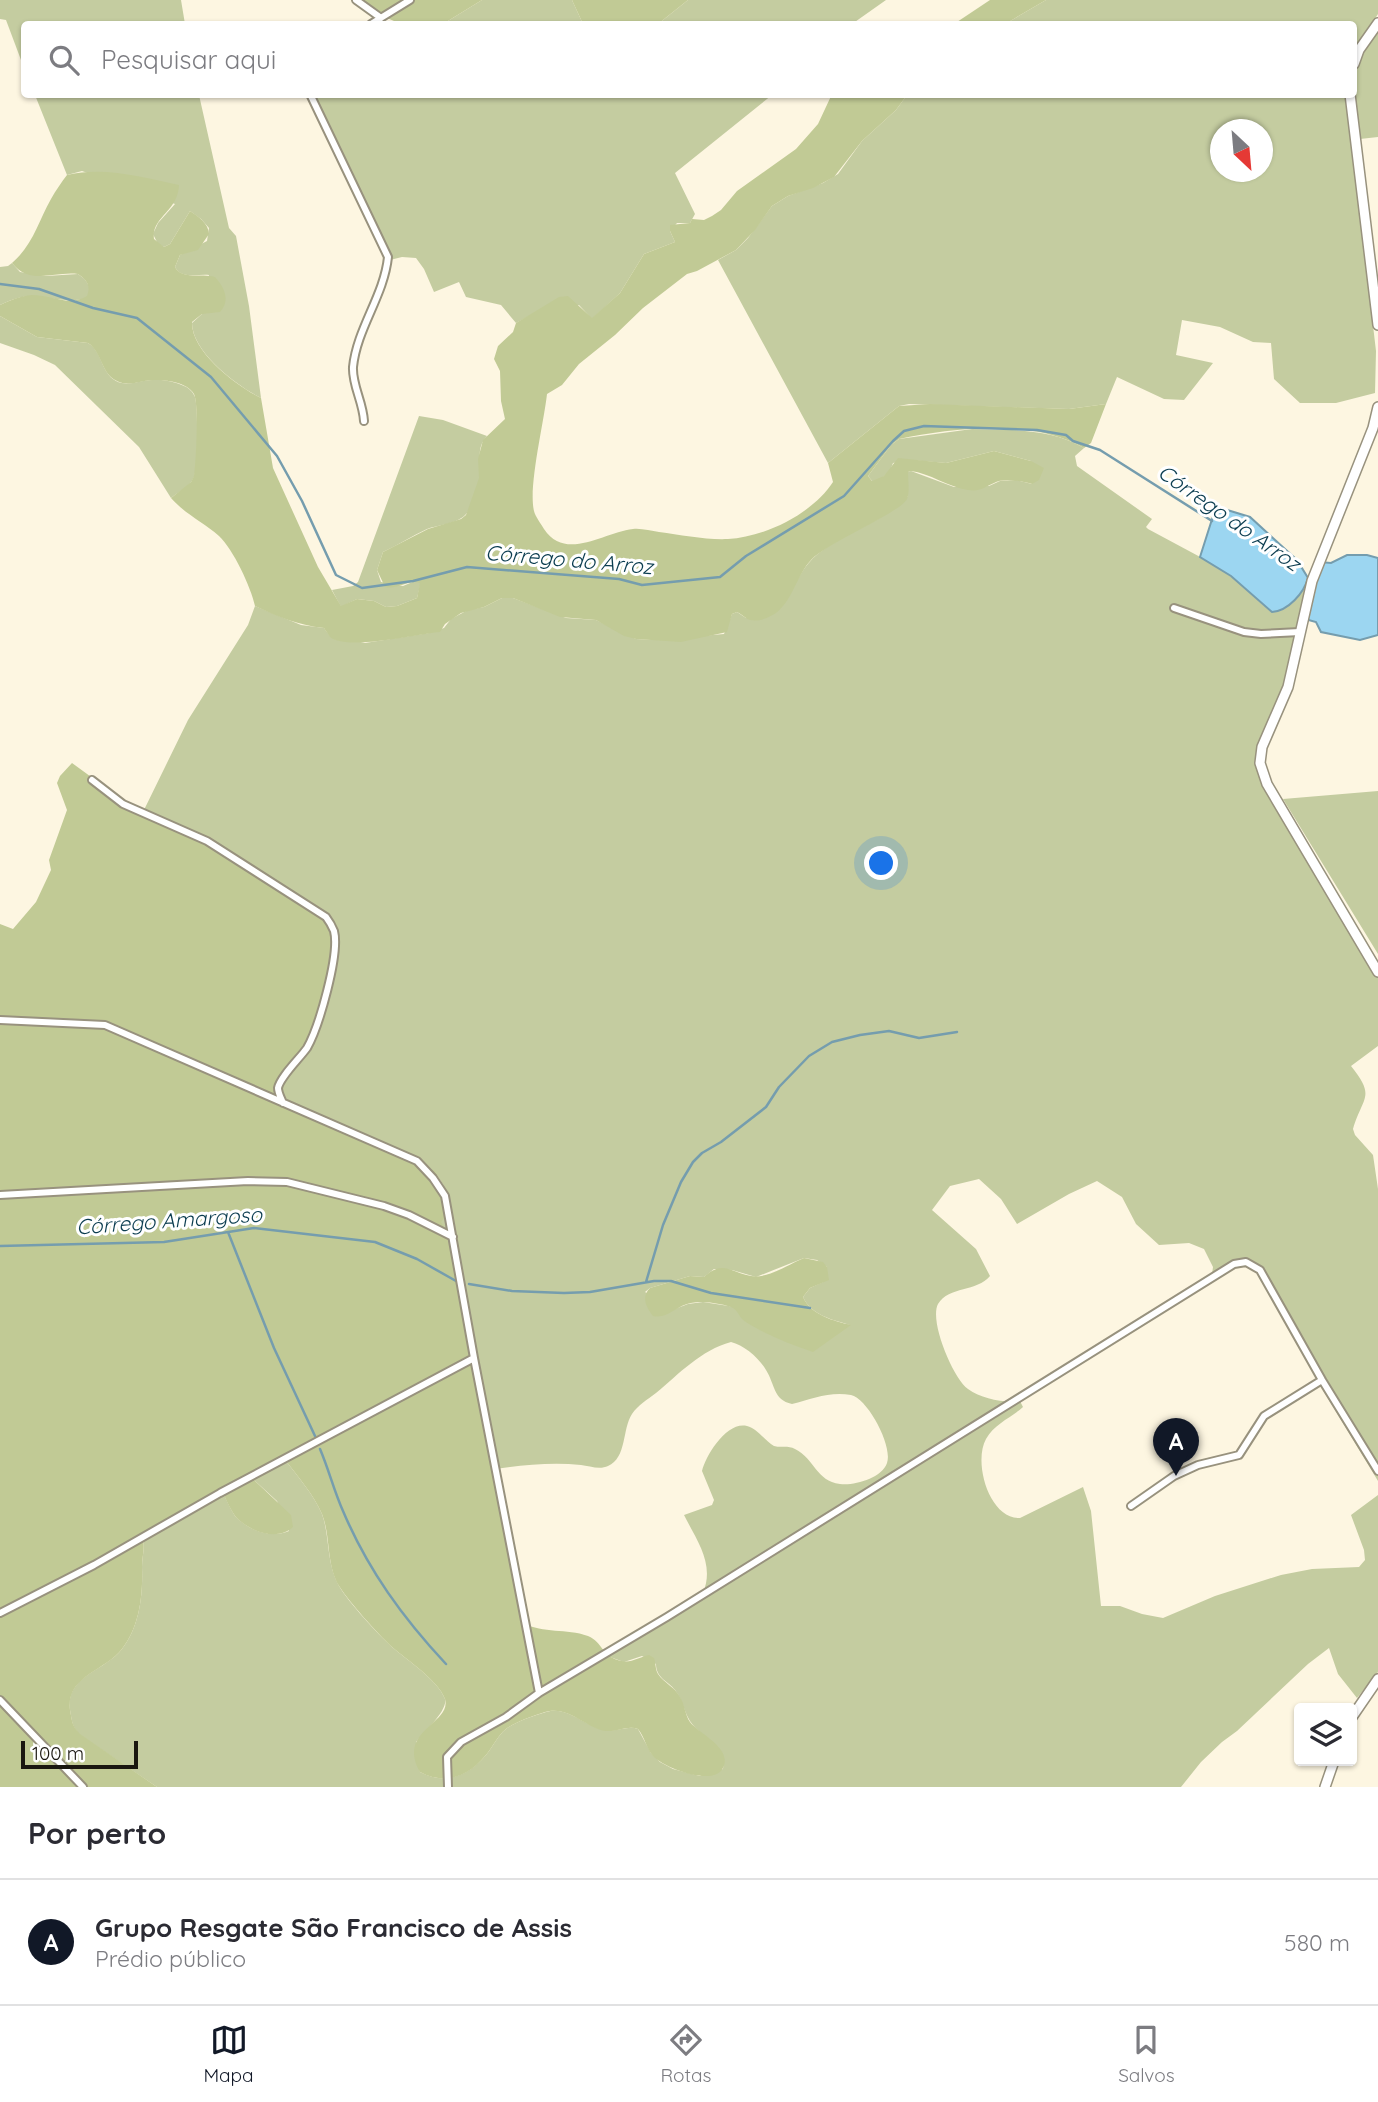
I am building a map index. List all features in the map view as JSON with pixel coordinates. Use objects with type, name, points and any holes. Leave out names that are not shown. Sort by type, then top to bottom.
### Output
[{"type":"street","points":[[356,0],[382,18]]},
{"type":"street","points":[[376,21],[410,0]]},
{"type":"street","points":[[1357,55],[1378,23]]},
{"type":"street","points":[[312,98],[388,257],[358,341],[354,361],[353,377],[361,399],[364,421]]},
{"type":"street","points":[[1350,98],[1378,325]]},
{"type":"street","points":[[1378,407],[1373,428],[1312,581],[1289,687],[1260,755],[1262,774],[1338,908],[1378,972]]},
{"type":"street","points":[[1174,608],[1244,632],[1300,632]]},
{"type":"street","points":[[92,780],[123,804],[207,841],[326,917],[331,925],[334,933],[334,957],[317,1027],[297,1063],[279,1084],[278,1090],[283,1103]]},
{"type":"street","points":[[0,1020],[105,1025],[417,1161],[433,1178],[445,1196],[539,1693]]},
{"type":"street","points":[[0,1195],[247,1181],[287,1182],[384,1206],[453,1237]]},
{"type":"street","points":[[448,1787],[447,1757],[453,1749],[506,1717],[539,1693],[667,1617],[1234,1264],[1246,1262],[1260,1270],[1322,1380],[1378,1471]]},
{"type":"street","points":[[0,1613],[94,1565],[220,1493],[474,1357]]},
{"type":"street","points":[[1131,1506],[1174,1476],[1198,1465],[1239,1455],[1264,1416],[1322,1380]]},
{"type":"street","points":[[1357,1710],[1378,1679]]},
{"type":"street","points":[[0,1700],[83,1787]]},
{"type":"street","points":[[1325,1787],[1332,1766]]},
{"type":"green space","points":[[0,0],[181,0],[184,21],[21,21],[21,60],[6,20],[0,19]]},
{"type":"green space","points":[[360,0],[482,0],[448,21],[394,21],[380,15]]},
{"type":"green space","points":[[482,0],[572,0],[582,21],[448,21]]},
{"type":"green space","points":[[572,0],[688,0],[662,21],[582,21]]},
{"type":"green space","points":[[688,0],[886,0],[856,21],[662,21]]},
{"type":"green space","points":[[990,0],[1046,0],[1010,21],[958,21]]},
{"type":"green space","points":[[1046,0],[1378,0],[1378,14],[1357,46],[1357,21],[1010,21]]},
{"type":"green space","points":[[1378,27],[1378,137],[1360,139],[1354,98],[1357,98],[1357,64]]},
{"type":"green space","points":[[36,98],[200,98],[229,228],[236,236],[249,306],[261,398],[217,367],[199,345],[194,334],[192,323],[202,314],[209,275],[185,275],[175,267],[180,255],[207,241],[209,228],[190,211],[170,244],[164,247],[158,244],[153,234],[158,223],[175,204],[82,171],[67,175]]},
{"type":"green space","points":[[308,98],[768,98],[675,173],[695,214],[690,223],[677,223],[670,231],[675,242],[644,254],[620,293],[592,319],[579,305],[533,314],[516,323],[501,305],[466,297],[459,282],[434,292],[416,258],[402,257],[386,261]]},
{"type":"green space","points":[[830,98],[905,98],[896,110],[862,141],[834,177],[813,188],[788,196],[772,206],[736,250],[687,274],[579,364],[562,385],[547,394],[533,500],[535,513],[553,539],[574,544],[636,529],[711,539],[758,534],[787,521],[814,504],[833,482],[828,463],[899,406],[930,404],[1069,409],[1106,404],[1091,443],[1084,448],[1041,432],[1018,429],[969,429],[899,439],[891,445],[868,476],[872,481],[884,476],[898,458],[946,463],[994,451],[1031,461],[1044,468],[1039,480],[1032,484],[998,481],[982,489],[972,490],[953,486],[918,472],[908,472],[908,496],[902,505],[812,559],[787,601],[776,613],[766,618],[749,620],[737,612],[732,614],[727,632],[681,642],[636,639],[624,636],[596,620],[560,617],[513,598],[502,598],[484,607],[461,613],[445,624],[440,632],[366,642],[339,641],[330,637],[324,628],[297,623],[272,614],[255,606],[241,569],[219,536],[171,498],[191,482],[194,476],[196,400],[191,390],[176,382],[164,380],[136,383],[117,381],[108,373],[88,343],[37,337],[0,316],[0,305],[24,296],[39,295],[67,301],[87,296],[87,284],[78,274],[34,276],[19,270],[12,263],[30,241],[51,199],[67,175],[109,172],[179,185],[174,202],[156,225],[154,239],[164,247],[170,244],[190,211],[200,218],[209,234],[198,250],[180,255],[175,267],[187,275],[215,277],[226,298],[220,312],[202,314],[192,322],[199,345],[228,377],[261,398],[273,468],[318,567],[341,606],[357,599],[374,601],[386,607],[397,606],[417,598],[420,583],[385,587],[377,570],[383,552],[428,529],[466,515],[479,478],[478,459],[483,440],[505,419],[501,401],[500,371],[494,359],[498,346],[513,332],[516,323],[559,297],[568,296],[592,318],[620,293],[644,254],[675,242],[670,225],[690,223],[692,219],[704,220],[721,210],[737,191],[796,149],[818,124]]},
{"type":"green space","points":[[905,98],[1346,98],[1376,351],[1375,393],[1336,403],[1300,403],[1274,379],[1271,343],[1253,342],[1220,327],[1182,320],[1176,355],[1213,363],[1184,400],[1164,399],[1117,377],[1106,404],[1069,409],[909,404],[899,406],[828,463],[718,260],[736,250],[748,238],[772,206],[838,174],[862,141],[896,110]]},
{"type":"green space","points":[[12,263],[20,272],[46,276],[78,274],[86,281],[90,291],[87,297],[80,300],[28,296],[0,305],[0,267]]},
{"type":"green space","points":[[0,316],[37,337],[88,343],[96,351],[107,373],[120,383],[164,380],[189,389],[195,397],[197,424],[195,471],[190,484],[171,498],[139,447],[55,365],[0,343]]},
{"type":"green space","points":[[419,416],[443,420],[487,436],[481,446],[480,477],[474,499],[466,514],[459,519],[427,529],[383,552],[377,570],[381,582],[403,586],[415,581],[421,582],[417,598],[397,606],[386,607],[374,601],[357,599],[341,607],[332,590],[353,586],[358,582]]},
{"type":"green space","points":[[972,429],[1030,431],[1071,441],[1084,448],[1075,456],[1077,466],[1152,519],[1146,527],[1148,529],[1217,566],[1263,605],[1280,611],[1305,588],[1285,680],[1264,732],[1261,774],[1378,968],[1378,1046],[1351,1066],[1365,1091],[1353,1129],[1373,1155],[1378,1189],[1378,1481],[1318,1382],[1284,1314],[1258,1273],[1240,1264],[1211,1281],[1213,1267],[1204,1249],[1189,1243],[1159,1245],[1136,1224],[1122,1197],[1097,1181],[1017,1224],[1001,1199],[979,1179],[950,1186],[932,1210],[976,1249],[990,1276],[978,1285],[943,1298],[936,1312],[944,1349],[962,1383],[980,1395],[993,1400],[1020,1401],[1023,1407],[994,1429],[982,1449],[983,1474],[992,1500],[1009,1516],[1020,1518],[1083,1487],[1091,1511],[1101,1606],[1120,1606],[1163,1618],[1215,1596],[1281,1575],[1312,1569],[1359,1567],[1365,1560],[1364,1550],[1351,1515],[1378,1495],[1378,1672],[1357,1698],[1338,1674],[1329,1648],[1222,1742],[1181,1787],[157,1787],[77,1732],[70,1710],[70,1699],[80,1682],[115,1657],[133,1630],[141,1599],[143,1540],[224,1495],[235,1516],[246,1525],[267,1533],[289,1531],[277,1501],[253,1479],[286,1461],[322,1514],[332,1568],[339,1586],[364,1618],[392,1647],[436,1685],[445,1699],[439,1716],[416,1742],[420,1772],[439,1778],[465,1773],[489,1752],[506,1729],[525,1719],[554,1711],[570,1714],[599,1728],[638,1729],[651,1753],[660,1762],[673,1769],[700,1776],[723,1769],[722,1754],[690,1721],[678,1694],[660,1676],[656,1664],[642,1656],[624,1662],[607,1656],[703,1593],[706,1562],[684,1515],[712,1505],[714,1500],[702,1471],[708,1457],[725,1434],[739,1426],[754,1429],[774,1446],[790,1447],[802,1453],[826,1479],[840,1484],[853,1484],[874,1477],[884,1468],[888,1455],[878,1424],[858,1398],[836,1394],[792,1404],[786,1402],[778,1395],[763,1365],[746,1349],[731,1342],[700,1357],[637,1408],[629,1420],[618,1457],[608,1466],[598,1468],[549,1464],[495,1469],[440,1222],[444,1186],[435,1172],[274,1100],[294,1067],[330,972],[143,812],[188,720],[248,625],[255,606],[301,625],[324,628],[338,640],[365,643],[429,633],[444,628],[451,619],[468,610],[484,607],[502,598],[513,598],[566,618],[596,620],[636,639],[724,634],[732,614],[737,612],[746,618],[781,607],[802,571],[819,553],[898,505],[908,496],[908,472],[954,487],[989,486],[1000,481],[1016,480],[1032,484],[1031,461],[994,451],[946,463],[910,460],[893,463],[885,476],[873,482],[868,476],[891,445],[899,439]],"holes":[[[804,1258],[817,1260],[827,1267],[823,1282],[810,1288],[803,1297],[817,1312],[850,1325],[703,1302],[675,1309],[645,1292],[690,1276],[704,1277],[714,1269],[732,1270],[756,1277]]]},
{"type":"green space","points":[[72,763],[131,806],[208,842],[325,919],[335,938],[318,1026],[274,1100],[435,1171],[447,1200],[449,1211],[441,1222],[450,1239],[523,1623],[539,1629],[588,1636],[610,1657],[622,1661],[649,1655],[654,1658],[658,1674],[682,1700],[690,1722],[714,1742],[723,1754],[725,1761],[718,1773],[710,1776],[689,1774],[660,1761],[651,1754],[638,1729],[606,1731],[569,1714],[554,1711],[525,1719],[506,1729],[479,1762],[465,1773],[456,1777],[439,1778],[420,1772],[414,1758],[415,1746],[419,1737],[441,1715],[445,1708],[445,1699],[429,1678],[379,1634],[339,1586],[332,1569],[322,1514],[286,1461],[253,1479],[291,1515],[293,1527],[286,1531],[279,1534],[263,1533],[247,1526],[235,1516],[224,1495],[143,1540],[141,1599],[133,1630],[115,1657],[80,1682],[70,1699],[70,1710],[77,1731],[157,1787],[0,1787],[0,924],[13,929],[36,902],[51,870],[49,860],[67,810],[57,783]]},
{"type":"green space","points":[[1378,791],[1378,954],[1283,799]]},
{"type":"green space","points":[[804,1258],[823,1262],[827,1267],[829,1280],[810,1288],[803,1297],[807,1303],[824,1316],[851,1325],[813,1352],[757,1328],[727,1306],[707,1302],[691,1303],[658,1317],[653,1316],[648,1309],[646,1295],[650,1288],[690,1276],[704,1277],[722,1268],[751,1276],[764,1275]]},
{"type":"water","points":[[1224,509],[1250,517],[1297,560],[1308,578],[1299,595],[1289,605],[1272,612],[1231,576],[1200,557],[1214,513]]},
{"type":"water","points":[[1347,555],[1378,558],[1378,635],[1360,640],[1321,632],[1316,622],[1305,619],[1320,562],[1331,563]]},
{"type":"waterway","name":"Córrego do Arroz","points":[[0,284],[39,289],[93,308],[137,318],[211,377],[277,456],[302,501],[336,575],[362,588],[413,581],[467,567],[619,579],[642,585],[720,577],[746,556],[844,496],[904,431],[924,426],[1037,430],[1066,435],[1073,441],[1100,450],[1212,521]]},
{"type":"waterway","name":"Córrego Amargoso","points":[[646,1282],[663,1225],[681,1182],[693,1162],[766,1107],[779,1087],[809,1056],[832,1042],[860,1035],[889,1031],[919,1038],[957,1032]]},
{"type":"waterway","name":"Córrego Amargoso","points":[[0,1246],[164,1242],[254,1228],[375,1242],[417,1259],[456,1281]]},
{"type":"waterway","points":[[228,1232],[274,1348],[315,1436]]},
{"type":"waterway","name":"Córrego Amargoso","points":[[469,1284],[512,1291],[564,1293],[671,1281],[711,1293],[810,1308]]},
{"type":"waterway","points":[[320,1449],[343,1511],[375,1573],[415,1629],[446,1664]]},
{"type":"place","name":"Grupo Resgate São Francisco de Assis","points":[[1176,1476]]}]
